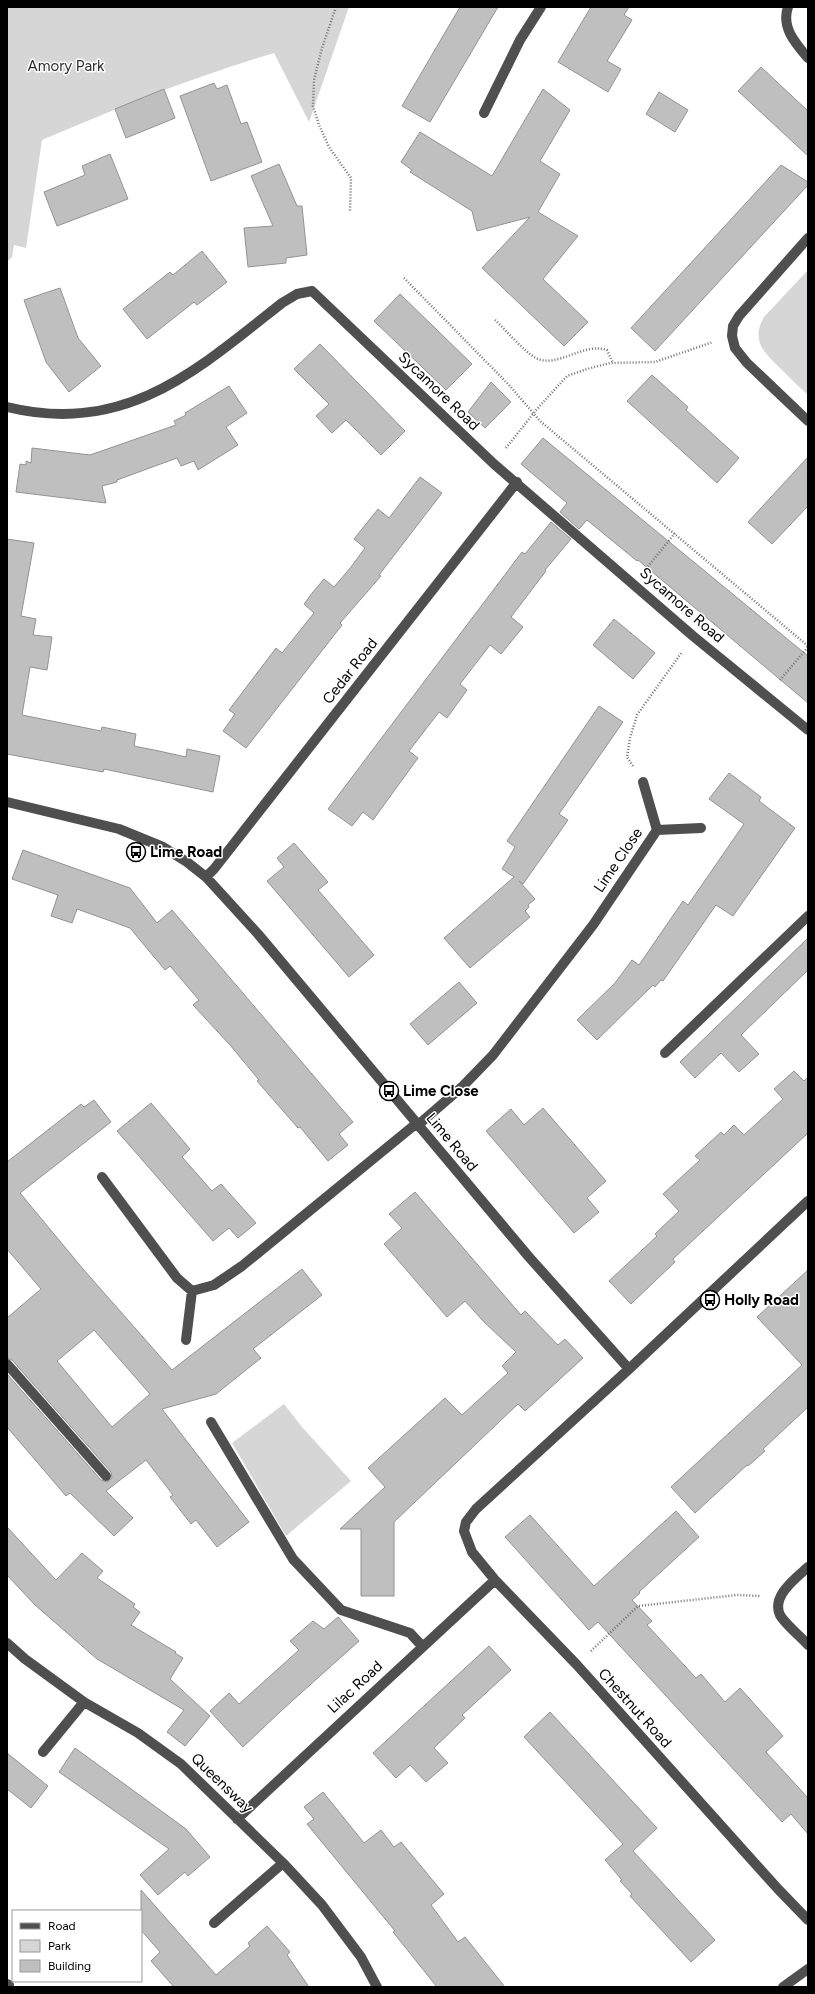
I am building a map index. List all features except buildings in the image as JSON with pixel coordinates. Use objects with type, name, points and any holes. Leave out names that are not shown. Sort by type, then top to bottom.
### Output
[{"type":"street","points":[[484,113],[520,40],[541,7]]},
{"type":"street","points":[[788,7],[784,17],[789,32],[808,58]]},
{"type":"street","points":[[808,238],[739,316],[733,326],[732,336],[735,348],[747,363],[808,421]]},
{"type":"street","name":"Sycamore Road","points":[[7,407],[54,415],[99,412],[131,402],[163,388],[198,369],[282,303],[297,294],[312,291],[494,464],[517,482],[693,636],[808,730]]},
{"type":"street","name":"Cedar Road","points":[[206,877],[214,869],[517,482]]},
{"type":"street","name":"Lime Close","points":[[643,782],[657,830]]},
{"type":"street","name":"Lime Road","points":[[7,802],[119,829],[163,847],[187,862],[206,877],[258,934],[529,1257],[629,1370]]},
{"type":"street","name":"Lime Close","points":[[657,830],[701,828]]},
{"type":"street","name":"Lime Close","points":[[192,1291],[214,1285],[242,1266],[463,1086],[493,1055],[592,925],[657,830]]},
{"type":"street","points":[[665,1053],[808,916]]},
{"type":"street","points":[[102,1177],[177,1278],[192,1291],[186,1340]]},
{"type":"street","points":[[629,1370],[808,1201]]},
{"type":"street","points":[[7,1364],[106,1476]]},
{"type":"street","name":"Chestnut Road","points":[[629,1370],[476,1509],[466,1522],[464,1531],[465,1539],[472,1552],[495,1580],[577,1665],[778,1889],[808,1920]]},
{"type":"street","points":[[211,1422],[293,1559],[341,1610],[410,1633],[422,1646]]},
{"type":"street","points":[[808,1567],[790,1583],[779,1598],[780,1614],[808,1645]]},
{"type":"street","name":"Lilac Road","points":[[237,1819],[495,1580]]},
{"type":"street","name":"Queensway","points":[[7,1643],[25,1660],[84,1702],[138,1733],[181,1764],[283,1863],[322,1904],[361,1957],[377,1987]]},
{"type":"street","points":[[43,1752],[84,1702]]},
{"type":"street","points":[[214,1923],[283,1863]]},
{"type":"street","points":[[783,1987],[808,1969]]},
{"type":"path","points":[[336,7],[322,48],[314,80],[313,106],[318,125],[329,147],[351,178],[350,211]]},
{"type":"path","points":[[404,278],[510,386],[533,414],[808,646],[767,696]]},
{"type":"path","points":[[495,320],[535,358],[545,362],[575,352],[600,348],[607,350],[613,363]]},
{"type":"path","points":[[494,464],[533,414],[567,376],[587,368],[613,363],[655,362],[732,336]]},
{"type":"path","points":[[634,584],[675,534]]},
{"type":"path","points":[[643,782],[627,757],[630,738],[637,715],[693,636]]},
{"type":"path","points":[[577,1665],[638,1606],[737,1595],[779,1598]]},
{"type":"green space","name":"Amory Park","points":[[7,7],[349,7],[309,122],[274,53],[157,93],[42,140],[26,248],[14,245],[12,257],[7,262]]},
{"type":"green space","points":[[808,270],[808,395],[765,352],[761,346],[758,333],[764,317]]},
{"type":"green space","points":[[284,1404],[302,1427],[351,1481],[286,1536],[232,1443]]},
{"type":"place","name":"Lime Road","points":[[136,852]]},
{"type":"place","name":"Lime Close","points":[[389,1091]]},
{"type":"place","name":"Holly Road","points":[[710,1300]]}]
